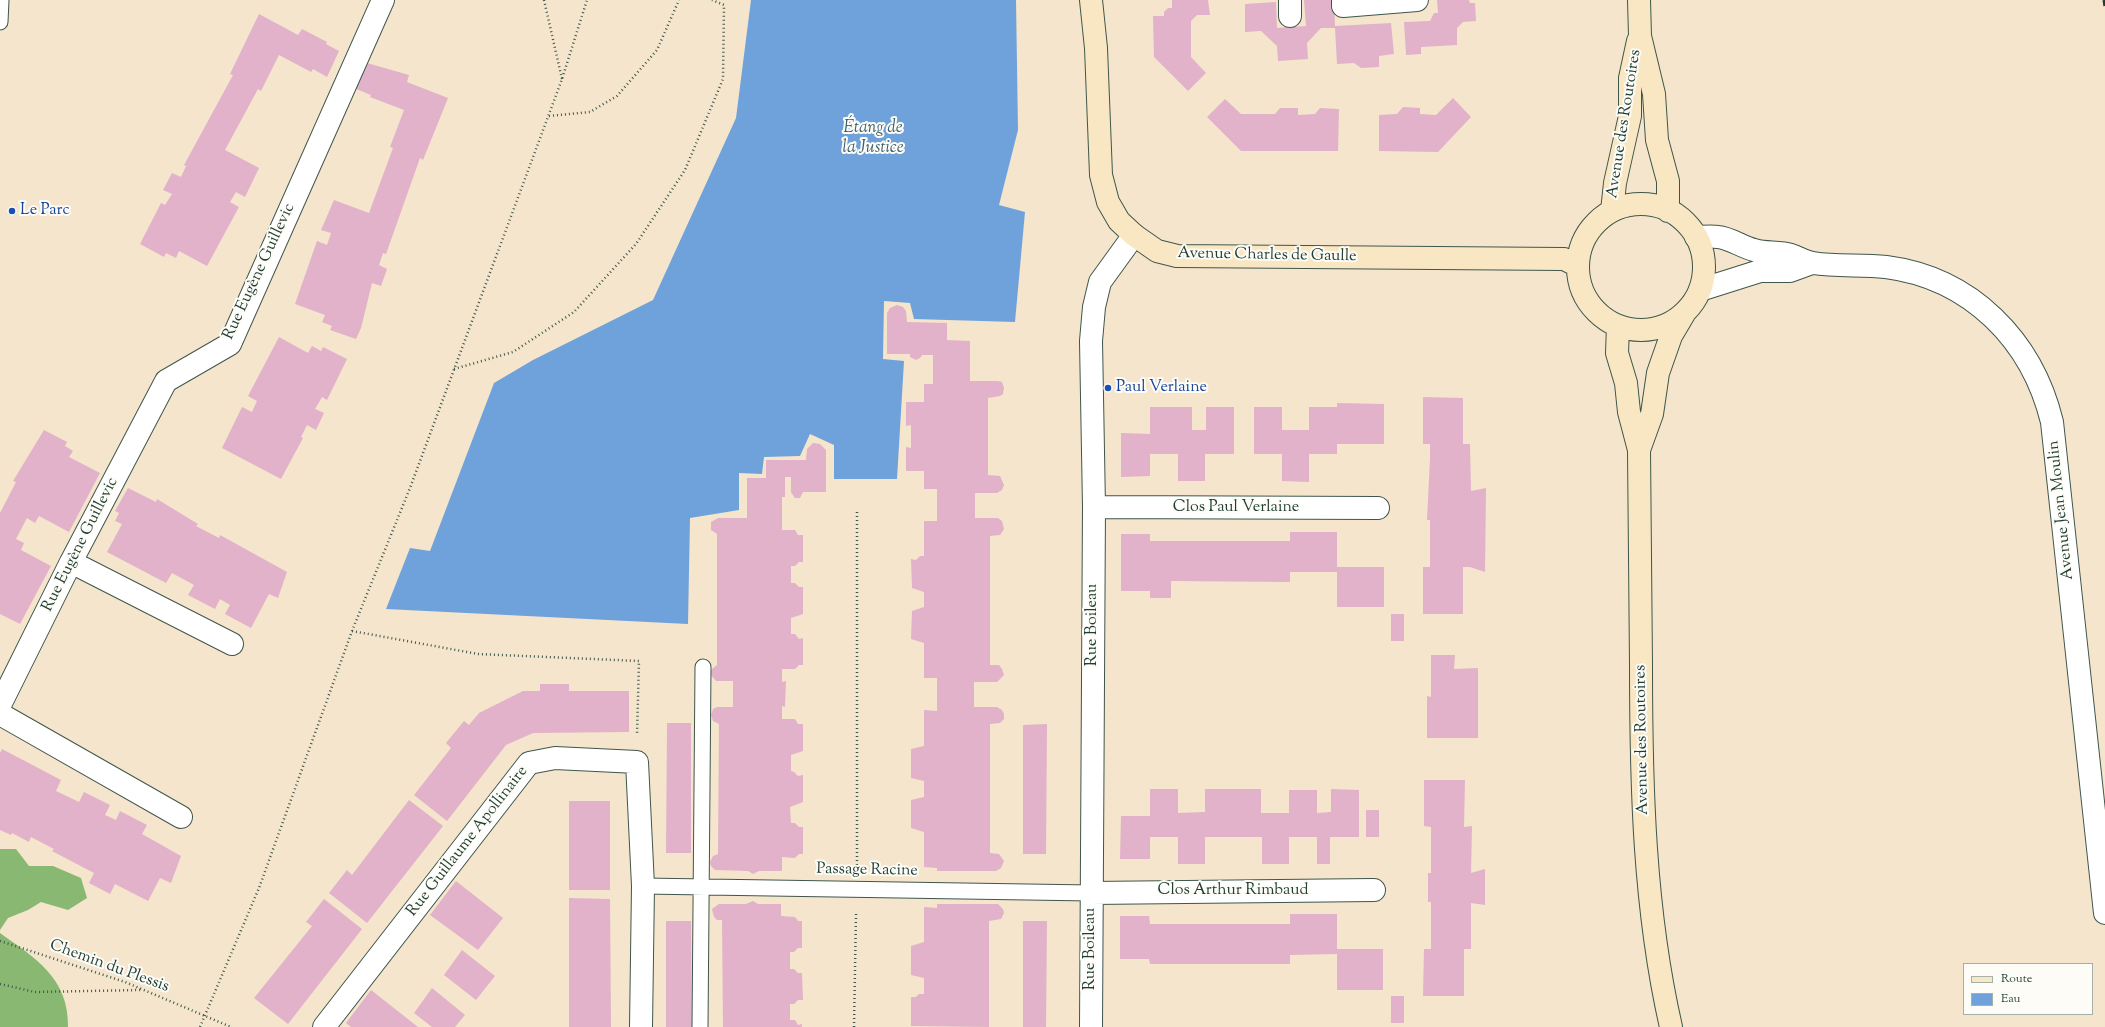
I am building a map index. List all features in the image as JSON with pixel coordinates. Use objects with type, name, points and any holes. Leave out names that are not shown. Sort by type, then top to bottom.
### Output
[{"type":"street","name":"Rue Eugène Guillevic","points":[[0,705],[71,562],[166,381],[230,344],[383,0]]},
{"type":"street","name":"Avenue Charles de Gaulle","points":[[1091,0],[1096,48],[1101,175],[1108,202],[1119,221],[1134,235],[1157,251],[1177,256],[1564,259],[1578,266]]},
{"type":"street","points":[[1343,0],[1343,6],[1418,2],[1417,0]]},
{"type":"street","name":"Avenue des Routoires","points":[[1639,0],[1640,36],[1654,94],[1658,140],[1668,181],[1668,210]]},
{"type":"street","name":"Avenue des Routoires","points":[[1612,211],[1614,183],[1630,116],[1630,78],[1640,36]]},
{"type":"street","name":"Avenue des Routoires","points":[[1640,450],[1652,414],[1658,373],[1671,336],[1684,313],[1700,290],[1704,272],[1702,254],[1696,237],[1685,222],[1668,210],[1650,205],[1630,205],[1612,211],[1598,221],[1588,234],[1580,249],[1578,266],[1580,284],[1589,302],[1602,316],[1618,326],[1636,330],[1653,329],[1670,323],[1684,313]]},
{"type":"street","name":"Rue Boileau","points":[[1091,1027],[1094,507],[1091,341],[1094,307],[1100,282],[1134,235]]},
{"type":"street","points":[[1696,237],[1719,236],[1756,251],[1789,254],[1812,263]]},
{"type":"street","points":[[1700,290],[1760,271],[1790,271],[1812,263]]},
{"type":"street","name":"Avenue Jean Moulin","points":[[1812,263],[1886,267],[1918,273],[1949,287],[1976,303],[1996,320],[2020,347],[2034,371],[2046,399],[2052,422],[2105,913]]},
{"type":"street","name":"Avenue des Routoires","points":[[1618,326],[1617,353],[1626,383],[1628,412],[1640,450],[1641,770],[1649,880],[1667,1006],[1672,1027]]},
{"type":"street","name":"Clos Paul Verlaine","points":[[1094,507],[1378,508]]},
{"type":"street","points":[[71,562],[232,644]]},
{"type":"street","points":[[0,714],[181,817]]},
{"type":"street","name":"Rue Guillaume Apollinaire","points":[[324,1027],[529,763],[556,758],[637,762]]},
{"type":"street","points":[[637,762],[642,886],[642,1027]]},
{"type":"street","name":"Clos Arthur Rimbaud","points":[[1091,893],[1374,890]]},
{"type":"lane","points":[[0,22],[1,0]]},
{"type":"lane","points":[[700,1027],[703,667]]},
{"type":"lane","name":"Passage Racine","points":[[642,886],[1091,893]]},
{"type":"path","points":[[544,0],[562,79]]},
{"type":"path","points":[[200,1027],[259,888],[352,631],[410,488],[549,116],[587,0]]},
{"type":"path","points":[[549,116],[590,112],[617,96],[657,50],[679,0]]},
{"type":"path","points":[[454,369],[513,352],[574,312],[636,244],[685,170],[722,79],[724,5],[712,0]]},
{"type":"path","points":[[854,1027],[857,889],[857,510]]},
{"type":"path","points":[[352,631],[478,654],[639,661],[637,762]]},
{"type":"path","name":"Chemin du Plessis","points":[[0,941],[125,982],[231,1027]]},
{"type":"path","points":[[0,984],[35,992],[144,990]]},
{"type":"green space","points":[[0,849],[16,849],[29,866],[53,866],[81,878],[87,898],[68,910],[41,902],[28,910],[8,918],[0,930]]},
{"type":"green space","points":[[0,933],[26,951],[48,971],[56,982],[63,995],[67,1010],[68,1027],[0,1027]]},
{"type":"water","name":"Étang de la Justice","points":[[751,0],[1016,0],[1018,130],[999,205],[1025,212],[1015,322],[914,319],[910,303],[884,301],[883,359],[904,361],[897,479],[834,479],[834,445],[810,434],[800,456],[764,457],[762,474],[739,473],[739,510],[690,518],[688,624],[386,609],[410,548],[430,551],[494,383],[533,360],[653,300],[736,118]]},
{"type":"building","points":[[1172,0],[1208,0],[1210,15],[1197,15],[1191,21],[1191,57],[1206,73],[1188,91],[1154,57],[1153,16],[1164,16],[1164,12],[1168,8],[1172,8]]},
{"type":"building","points":[[1304,0],[1334,0],[1335,26],[1391,23],[1394,54],[1379,56],[1379,67],[1361,68],[1354,63],[1337,64],[1335,28],[1321,28],[1307,43],[1308,59],[1278,61],[1277,46],[1261,31],[1245,32],[1245,4],[1276,2],[1277,28],[1306,26]]},
{"type":"building","points":[[1437,0],[1469,0],[1470,3],[1475,3],[1476,21],[1463,22],[1457,28],[1457,45],[1421,47],[1421,54],[1406,55],[1404,22],[1430,21],[1434,13],[1438,13]]},
{"type":"building","points":[[259,14],[298,35],[302,29],[327,42],[326,44],[339,51],[327,77],[313,69],[311,72],[279,55],[261,91],[258,89],[225,150],[259,168],[245,197],[236,192],[230,202],[239,207],[207,266],[179,251],[176,258],[166,253],[164,257],[140,244],[161,203],[165,205],[172,194],[163,190],[172,173],[181,177],[186,166],[184,165],[233,75],[230,74]]},
{"type":"building","points":[[367,63],[409,75],[407,82],[448,98],[423,160],[420,158],[386,254],[383,253],[379,265],[387,269],[381,286],[372,283],[361,328],[356,339],[330,330],[332,326],[322,322],[325,315],[295,304],[317,241],[327,245],[331,233],[321,230],[334,200],[369,213],[393,148],[390,147],[404,110],[370,97],[371,95],[356,89]]},
{"type":"building","points":[[1453,98],[1471,117],[1438,152],[1379,151],[1379,115],[1397,114],[1403,107],[1420,108],[1420,114],[1436,115]]},
{"type":"building","points":[[1225,99],[1241,114],[1275,114],[1280,108],[1298,108],[1298,115],[1315,114],[1320,108],[1339,109],[1338,151],[1241,151],[1207,117]]},
{"type":"building","points":[[897,305],[903,307],[906,311],[907,322],[947,323],[947,340],[970,341],[970,381],[998,381],[1002,382],[1004,388],[1003,394],[1000,396],[988,398],[988,475],[1000,476],[1004,485],[1002,490],[997,493],[975,493],[975,518],[998,518],[1002,521],[1004,529],[1000,535],[990,536],[990,665],[999,665],[1004,675],[997,682],[974,682],[974,707],[997,707],[1002,710],[1004,714],[1004,719],[1000,723],[990,724],[990,853],[999,854],[1004,861],[1001,868],[996,871],[937,871],[937,868],[924,867],[924,832],[911,828],[911,800],[924,797],[924,781],[911,778],[911,749],[924,746],[924,710],[937,711],[937,678],[924,678],[924,643],[911,639],[912,611],[924,607],[924,592],[912,588],[911,559],[916,560],[920,556],[924,556],[924,521],[937,521],[937,489],[924,489],[924,471],[906,471],[906,447],[911,448],[911,425],[906,426],[906,402],[924,402],[924,384],[933,384],[933,355],[922,355],[916,360],[910,357],[910,354],[887,354],[887,313],[890,308]]},
{"type":"building","points":[[279,337],[308,353],[312,346],[321,351],[323,347],[347,359],[327,400],[322,397],[315,409],[324,413],[316,430],[307,425],[301,437],[303,438],[281,479],[222,448],[242,407],[252,412],[257,401],[248,396]]},
{"type":"building","points":[[1423,397],[1463,398],[1463,444],[1470,444],[1471,491],[1486,488],[1485,572],[1470,567],[1463,567],[1463,614],[1423,614],[1423,567],[1430,567],[1430,520],[1427,520],[1430,444],[1423,444]]},
{"type":"building","points":[[1337,403],[1384,404],[1384,444],[1337,444],[1337,454],[1309,454],[1309,482],[1282,481],[1282,454],[1254,454],[1254,407],[1282,407],[1282,430],[1309,430],[1309,407],[1337,407]]},
{"type":"building","points":[[1150,407],[1192,407],[1192,430],[1206,430],[1206,407],[1234,407],[1234,454],[1205,454],[1205,481],[1178,481],[1178,454],[1150,454],[1150,476],[1121,477],[1121,433],[1150,434]]},
{"type":"building","points":[[44,430],[67,442],[65,446],[73,451],[69,457],[100,473],[69,532],[39,516],[35,523],[27,518],[16,539],[24,543],[21,550],[51,566],[20,624],[0,614],[0,513],[16,482],[13,481]]},
{"type":"building","points":[[813,443],[820,444],[826,450],[826,492],[803,492],[800,498],[795,498],[791,492],[791,477],[785,477],[785,497],[782,497],[782,530],[795,530],[798,535],[803,535],[803,562],[799,562],[795,566],[791,566],[791,583],[795,583],[799,587],[803,587],[803,614],[791,618],[791,634],[795,634],[799,639],[803,638],[803,665],[799,665],[795,669],[782,669],[782,682],[786,681],[785,707],[782,706],[782,719],[795,719],[798,724],[803,724],[803,751],[791,755],[791,771],[798,776],[803,775],[803,802],[790,807],[791,823],[795,823],[799,827],[803,827],[803,854],[799,854],[795,858],[782,857],[782,871],[759,871],[753,874],[748,871],[715,870],[711,866],[710,862],[713,856],[718,854],[719,724],[713,721],[711,715],[713,709],[717,707],[733,707],[733,681],[716,681],[711,675],[711,670],[717,665],[717,534],[711,530],[711,522],[718,518],[747,518],[747,478],[766,478],[766,460],[806,460],[807,449]]},
{"type":"building","points":[[128,488],[156,502],[157,499],[198,524],[196,526],[219,538],[220,535],[287,572],[278,598],[269,594],[251,628],[225,614],[230,605],[220,599],[215,609],[188,595],[194,585],[172,573],[166,583],[107,552],[122,524],[115,521],[119,513],[115,511]]},
{"type":"building","points":[[1290,532],[1337,532],[1337,567],[1384,567],[1384,607],[1337,607],[1337,572],[1290,572],[1290,582],[1171,581],[1171,598],[1150,598],[1150,591],[1121,591],[1121,534],[1150,534],[1150,541],[1290,541]]},
{"type":"building","points":[[1391,614],[1404,614],[1404,641],[1391,641]]},
{"type":"building","points":[[1431,655],[1455,655],[1454,669],[1478,668],[1478,738],[1427,738],[1427,696],[1431,697]]},
{"type":"building","points":[[540,684],[569,684],[569,691],[629,691],[629,732],[533,733],[506,745],[447,821],[414,795],[451,748],[446,743],[464,721],[469,725],[479,713],[523,691],[540,691]]},
{"type":"building","points":[[667,723],[691,723],[691,853],[666,853]]},
{"type":"building","points":[[1047,724],[1046,854],[1023,854],[1023,725]]},
{"type":"building","points":[[2,749],[61,780],[56,791],[79,802],[84,792],[110,805],[105,815],[116,820],[120,811],[147,825],[142,834],[181,856],[171,883],[160,878],[148,901],[115,884],[110,894],[89,883],[94,873],[52,851],[54,849],[31,837],[29,842],[12,833],[11,835],[0,830],[0,753]]},
{"type":"building","points":[[1424,780],[1465,780],[1464,827],[1472,826],[1471,873],[1485,869],[1485,905],[1471,903],[1471,949],[1464,949],[1464,996],[1423,996],[1424,949],[1431,949],[1431,902],[1428,902],[1428,873],[1431,873],[1431,827],[1424,826]]},
{"type":"building","points":[[1150,789],[1178,789],[1178,813],[1205,812],[1205,789],[1261,789],[1261,813],[1289,813],[1289,790],[1317,790],[1317,813],[1331,812],[1331,789],[1359,790],[1359,837],[1330,837],[1330,864],[1317,864],[1317,837],[1289,837],[1289,864],[1262,864],[1262,837],[1205,837],[1205,864],[1178,864],[1178,837],[1150,837],[1150,859],[1120,859],[1121,816],[1150,816]]},
{"type":"building","points":[[409,800],[443,826],[367,923],[329,893],[347,870],[352,875]]},
{"type":"building","points":[[569,801],[610,801],[610,890],[569,890]]},
{"type":"building","points":[[1366,810],[1379,810],[1379,837],[1366,837]]},
{"type":"building","points":[[456,881],[503,918],[478,950],[430,915]]},
{"type":"building","points":[[569,898],[610,899],[611,1027],[569,1027]]},
{"type":"building","points":[[324,899],[362,929],[288,1024],[254,998],[312,926],[306,922]]},
{"type":"building","points":[[753,901],[758,904],[781,904],[781,916],[795,917],[798,921],[802,921],[802,948],[798,948],[794,952],[790,952],[790,969],[794,969],[798,973],[802,973],[803,1000],[798,1000],[794,1004],[790,1004],[790,1020],[795,1020],[798,1025],[802,1024],[802,1027],[723,1027],[722,920],[717,920],[714,917],[712,909],[719,904],[746,904]]},
{"type":"building","points":[[937,904],[998,904],[1003,909],[1004,913],[1001,919],[989,921],[989,1027],[911,1026],[911,997],[924,994],[924,978],[911,975],[911,946],[924,942],[924,907],[937,908]]},
{"type":"building","points":[[1290,914],[1337,914],[1337,949],[1383,949],[1383,990],[1337,990],[1337,954],[1290,955],[1290,964],[1150,964],[1149,959],[1120,959],[1120,916],[1149,916],[1150,924],[1290,924]]},
{"type":"building","points":[[666,921],[691,921],[692,1027],[666,1027]]},
{"type":"building","points":[[1023,921],[1047,921],[1046,1027],[1023,1027]]},
{"type":"building","points":[[462,950],[495,976],[476,1000],[444,975]]},
{"type":"building","points":[[432,988],[465,1015],[455,1027],[432,1027],[414,1013]]},
{"type":"building","points":[[371,990],[418,1027],[351,1027],[346,1023]]},
{"type":"building","points":[[1391,996],[1404,996],[1404,1023],[1391,1023]]},
{"type":"railway","points":[[2104,0],[2105,7]]},
{"type":"place","name":"Le Parc","points":[[12,211]]},
{"type":"place","name":"Paul Verlaine","points":[[1108,388]]}]
